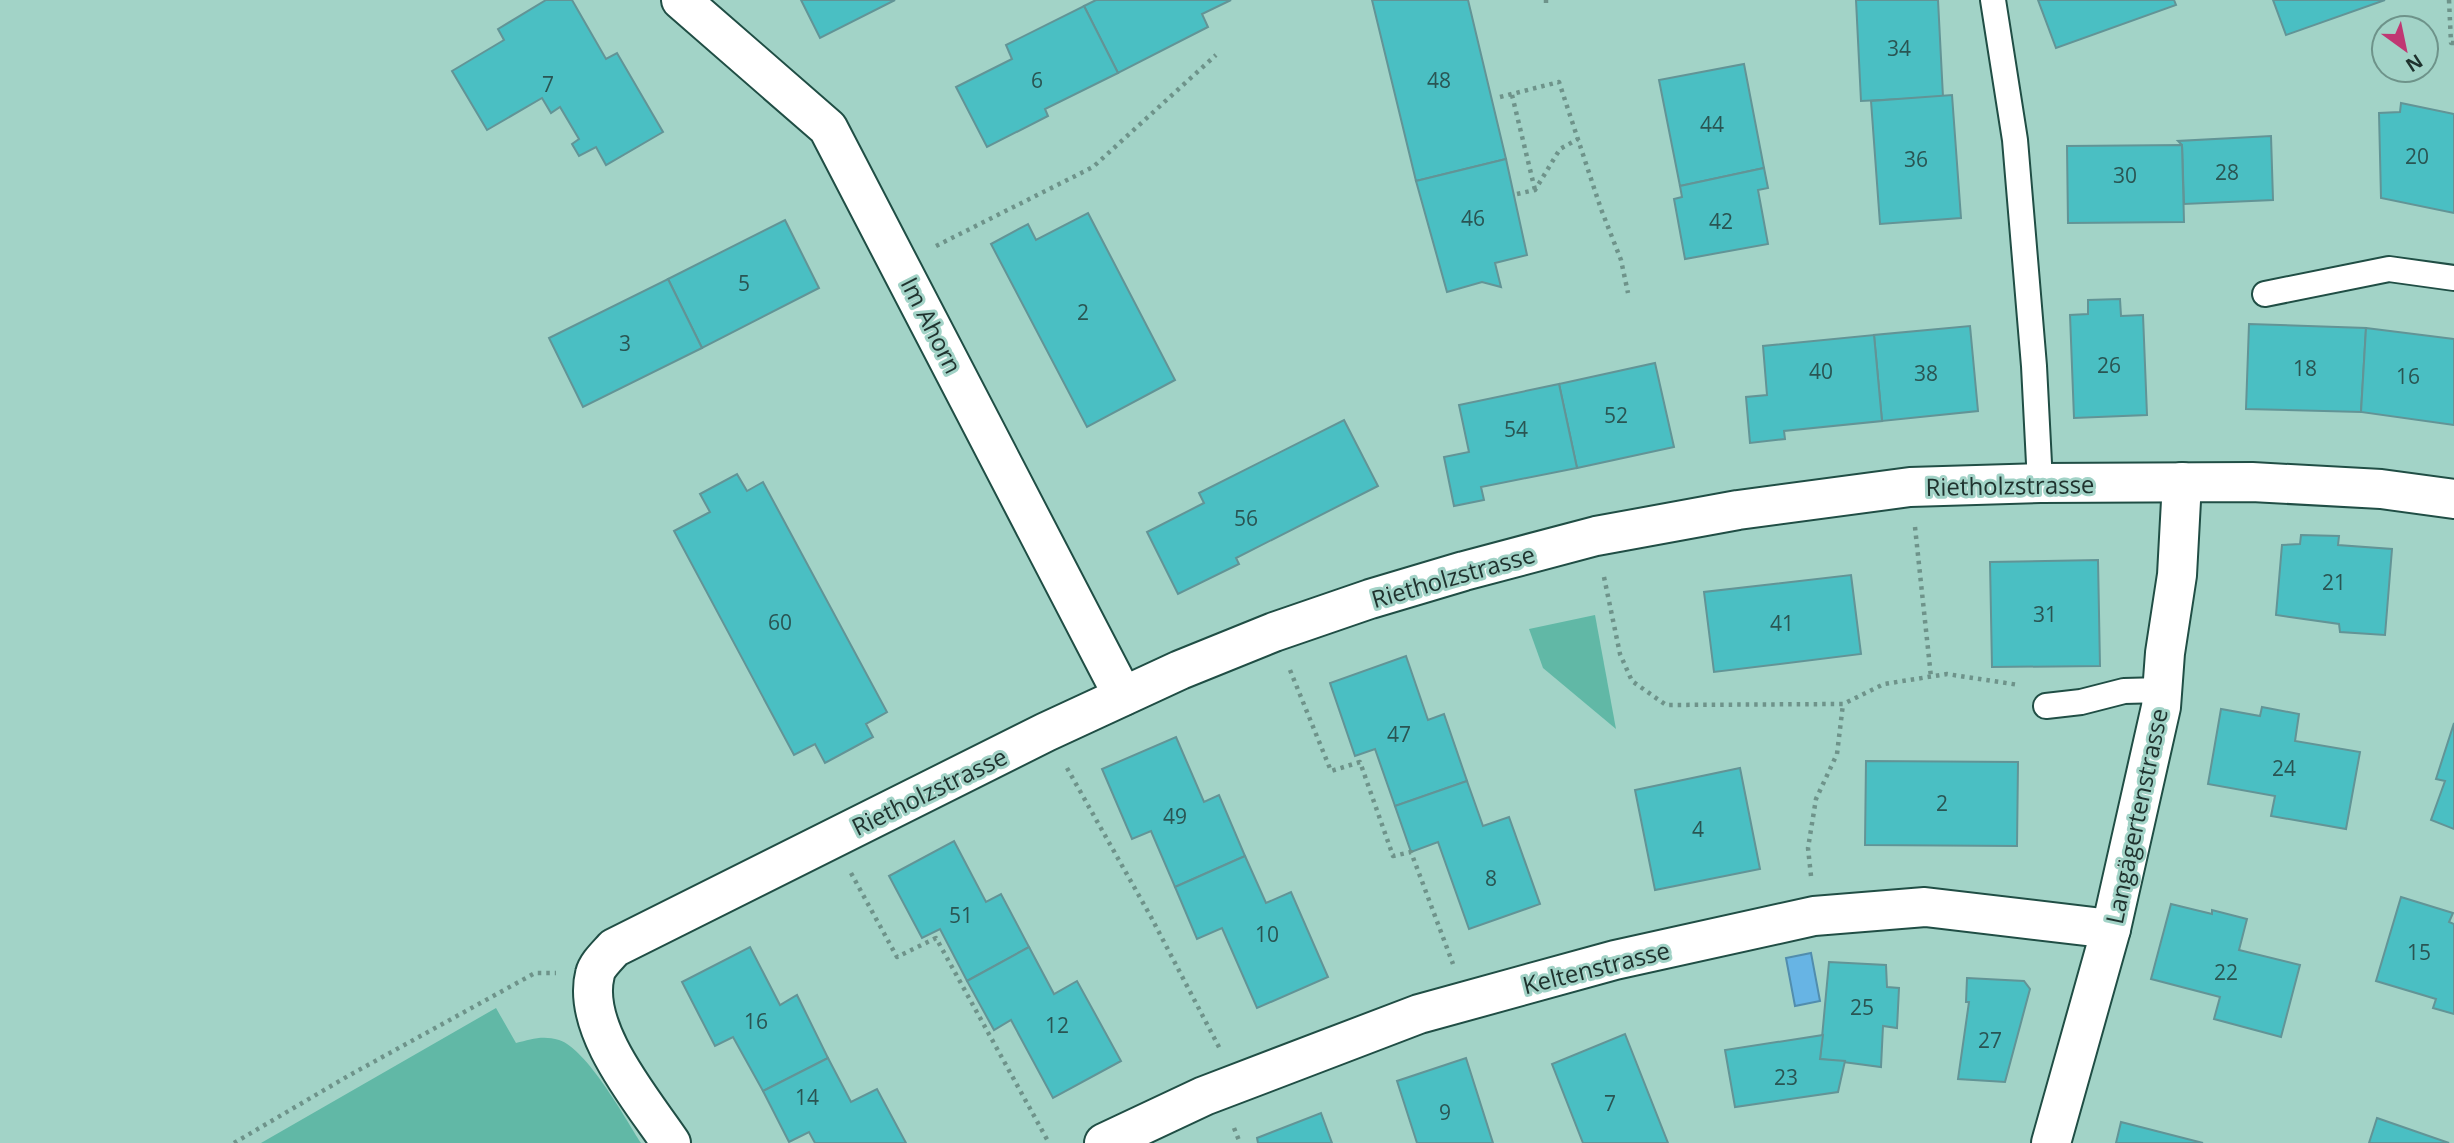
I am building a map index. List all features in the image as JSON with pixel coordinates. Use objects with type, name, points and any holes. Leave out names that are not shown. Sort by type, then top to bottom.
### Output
[{"type":"street","name":"Im Ahorn","points":[[681,0],[828,128],[1123,696]]},
{"type":"street","name":"Langägertenstrasse","points":[[2051,1143],[2111,929],[2161,707],[2165,653],[2177,575],[2182,482]]},
{"type":"street","name":"Rietholzstrasse","points":[[595,972],[614,948],[1046,732],[1180,670],[1274,632],[1464,571],[1596,537],[1738,510],[1910,487],[2252,482],[2381,489],[2454,499]]},
{"type":"street","name":"Keltenstrasse","points":[[1104,1143],[1218,1090],[1419,1014],[1615,960],[1814,916],[1925,907],[2111,929]]},
{"type":"street","points":[[595,972],[593,1001],[602,1032],[623,1071],[671,1143]]},
{"type":"lane","points":[[1993,0],[2015,140],[2034,366],[2040,483]]},
{"type":"lane","points":[[2265,294],[2389,269],[2454,278]]},
{"type":"lane","points":[[2046,706],[2081,702],[2124,691],[2162,690]]},
{"type":"path","points":[[2449,0],[2451,43],[2454,43]]},
{"type":"path","points":[[901,264],[1093,167],[1216,55]]},
{"type":"path","points":[[1500,97],[1559,82],[1621,260],[1628,293]]},
{"type":"path","points":[[1512,95],[1535,190]]},
{"type":"path","points":[[1517,194],[1535,190],[1560,149],[1578,139]]},
{"type":"path","points":[[1910,487],[1931,677]]},
{"type":"path","points":[[1596,537],[1620,654],[1632,681],[1666,705],[1843,704],[1884,684],[1947,674],[2022,685]]},
{"type":"path","points":[[1274,632],[1331,771],[1360,762],[1393,856],[1411,852],[1467,1001]]},
{"type":"path","points":[[1814,916],[1808,848],[1816,799],[1837,754],[1843,704]]},
{"type":"path","points":[[1046,732],[1220,1048],[1218,1090],[1240,1143]]},
{"type":"path","points":[[833,839],[897,957],[936,938],[1048,1143]]},
{"type":"path","points":[[234,1143],[348,1076],[535,973],[595,972]]},
{"type":"green space","points":[[1595,615],[1616,729],[1543,668],[1529,629]]},
{"type":"green space","points":[[496,1008],[516,1043],[537,1038],[559,1040],[581,1056],[641,1143],[261,1143]]},
{"type":"water","points":[[1811,953],[1820,1001],[1795,1006],[1786,958]]},
{"type":"building","points":[[546,0],[572,0],[606,59],[617,53],[663,132],[606,165],[596,147],[579,156],[572,144],[579,139],[560,107],[551,113],[542,98],[487,130],[452,71],[504,40],[498,29]]},
{"type":"building","points":[[801,0],[895,0],[820,38]]},
{"type":"building","points":[[1096,0],[1231,0],[1202,14],[1208,27],[1118,73],[1084,6]]},
{"type":"building","points":[[1372,0],[1468,0],[1506,159],[1416,181]]},
{"type":"building","points":[[1856,0],[1938,0],[1943,97],[1861,101]]},
{"type":"building","points":[[2038,0],[2174,0],[2176,5],[2056,48]]},
{"type":"building","points":[[2273,0],[2385,0],[2286,35]]},
{"type":"building","points":[[1084,6],[1118,73],[1045,109],[1048,116],[987,147],[956,87],[1012,59],[1006,45]]},
{"type":"building","points":[[1744,64],[1764,168],[1680,186],[1659,80]]},
{"type":"building","points":[[1952,95],[1961,218],[1880,224],[1871,101]]},
{"type":"building","points":[[2401,103],[2454,114],[2454,213],[2381,198],[2379,113],[2400,112]]},
{"type":"building","points":[[2271,136],[2273,200],[2184,204],[2182,145],[2178,141]]},
{"type":"building","points":[[2182,145],[2184,222],[2068,223],[2067,146]]},
{"type":"building","points":[[1506,159],[1527,255],[1495,263],[1501,287],[1482,282],[1447,292],[1416,181]]},
{"type":"building","points":[[1764,168],[1768,188],[1758,190],[1768,244],[1685,259],[1674,199],[1682,197],[1680,186]]},
{"type":"building","points":[[1088,213],[1175,380],[1087,427],[991,244],[1028,224],[1036,240]]},
{"type":"building","points":[[785,220],[819,288],[702,348],[668,279]]},
{"type":"building","points":[[668,279],[702,348],[583,407],[549,338]]},
{"type":"building","points":[[2120,299],[2121,316],[2143,315],[2147,415],[2074,418],[2070,315],[2088,314],[2088,300]]},
{"type":"building","points":[[2249,324],[2366,328],[2361,412],[2246,409]]},
{"type":"building","points":[[1970,326],[1978,411],[1882,421],[1874,335]]},
{"type":"building","points":[[2366,328],[2454,339],[2454,425],[2361,412]]},
{"type":"building","points":[[1874,335],[1882,421],[1784,431],[1785,439],[1750,443],[1746,397],[1767,395],[1763,346]]},
{"type":"building","points":[[1655,363],[1674,447],[1577,468],[1559,384]]},
{"type":"building","points":[[1559,384],[1577,468],[1481,487],[1484,500],[1454,506],[1444,457],[1469,452],[1459,405]]},
{"type":"building","points":[[1344,420],[1378,486],[1236,558],[1239,564],[1178,594],[1147,532],[1204,503],[1199,493]]},
{"type":"building","points":[[737,474],[747,491],[763,482],[887,712],[866,724],[873,737],[825,763],[815,744],[794,755],[674,531],[710,512],[700,494]]},
{"type":"building","points":[[2301,535],[2339,536],[2338,545],[2392,549],[2385,635],[2340,632],[2339,624],[2276,615],[2282,545],[2300,544]]},
{"type":"building","points":[[2098,560],[2100,666],[1992,667],[1990,562]]},
{"type":"building","points":[[1851,575],[1861,654],[1714,672],[1704,592]]},
{"type":"building","points":[[1406,656],[1428,720],[1444,714],[1467,781],[1395,806],[1375,749],[1355,756],[1330,683]]},
{"type":"building","points":[[2262,707],[2299,714],[2295,741],[2360,752],[2346,829],[2271,816],[2275,796],[2208,784],[2221,709],[2260,716]]},
{"type":"building","points":[[2454,723],[2454,829],[2431,820],[2445,781],[2436,779]]},
{"type":"building","points":[[1176,737],[1204,802],[1219,795],[1245,856],[1175,887],[1151,831],[1132,839],[1102,769]]},
{"type":"building","points":[[1866,761],[2018,762],[2017,846],[1865,845]]},
{"type":"building","points":[[1740,768],[1760,869],[1655,890],[1635,790]]},
{"type":"building","points":[[1467,781],[1483,826],[1509,817],[1540,904],[1469,929],[1438,842],[1411,852],[1395,806]]},
{"type":"building","points":[[954,841],[986,902],[1001,894],[1029,947],[967,981],[940,929],[922,938],[889,876]]},
{"type":"building","points":[[1245,856],[1266,903],[1291,892],[1328,977],[1257,1008],[1222,928],[1197,939],[1175,887]]},
{"type":"building","points":[[2401,897],[2453,913],[2449,922],[2454,924],[2454,1014],[2433,1008],[2436,999],[2376,981]]},
{"type":"building","points":[[2171,904],[2247,919],[2239,950],[2300,965],[2281,1037],[2214,1019],[2220,997],[2151,979]]},
{"type":"building","points":[[750,947],[780,1005],[797,995],[828,1058],[763,1091],[733,1037],[715,1046],[682,982]]},
{"type":"building","points":[[1029,947],[1054,994],[1077,981],[1121,1061],[1053,1098],[1011,1020],[994,1030],[967,981]]},
{"type":"building","points":[[1829,962],[1886,965],[1887,987],[1899,988],[1897,1028],[1883,1026],[1881,1067],[1820,1059]]},
{"type":"building","points":[[1967,978],[2024,981],[2030,989],[2005,1082],[1958,1079],[1969,1002],[1966,1002]]},
{"type":"building","points":[[1625,1034],[1668,1143],[1583,1143],[1552,1064]]},
{"type":"building","points":[[1823,1035],[1820,1059],[1845,1061],[1838,1092],[1735,1107],[1725,1050]]},
{"type":"building","points":[[828,1058],[851,1102],[877,1089],[906,1143],[815,1143],[809,1132],[789,1142],[763,1091]]},
{"type":"building","points":[[1466,1058],[1493,1143],[1417,1143],[1397,1081]]},
{"type":"building","points":[[1321,1113],[1332,1143],[1258,1143],[1257,1138]]},
{"type":"building","points":[[2377,1118],[2449,1143],[2369,1143]]},
{"type":"building","points":[[2121,1122],[2203,1143],[2116,1143]]}]
